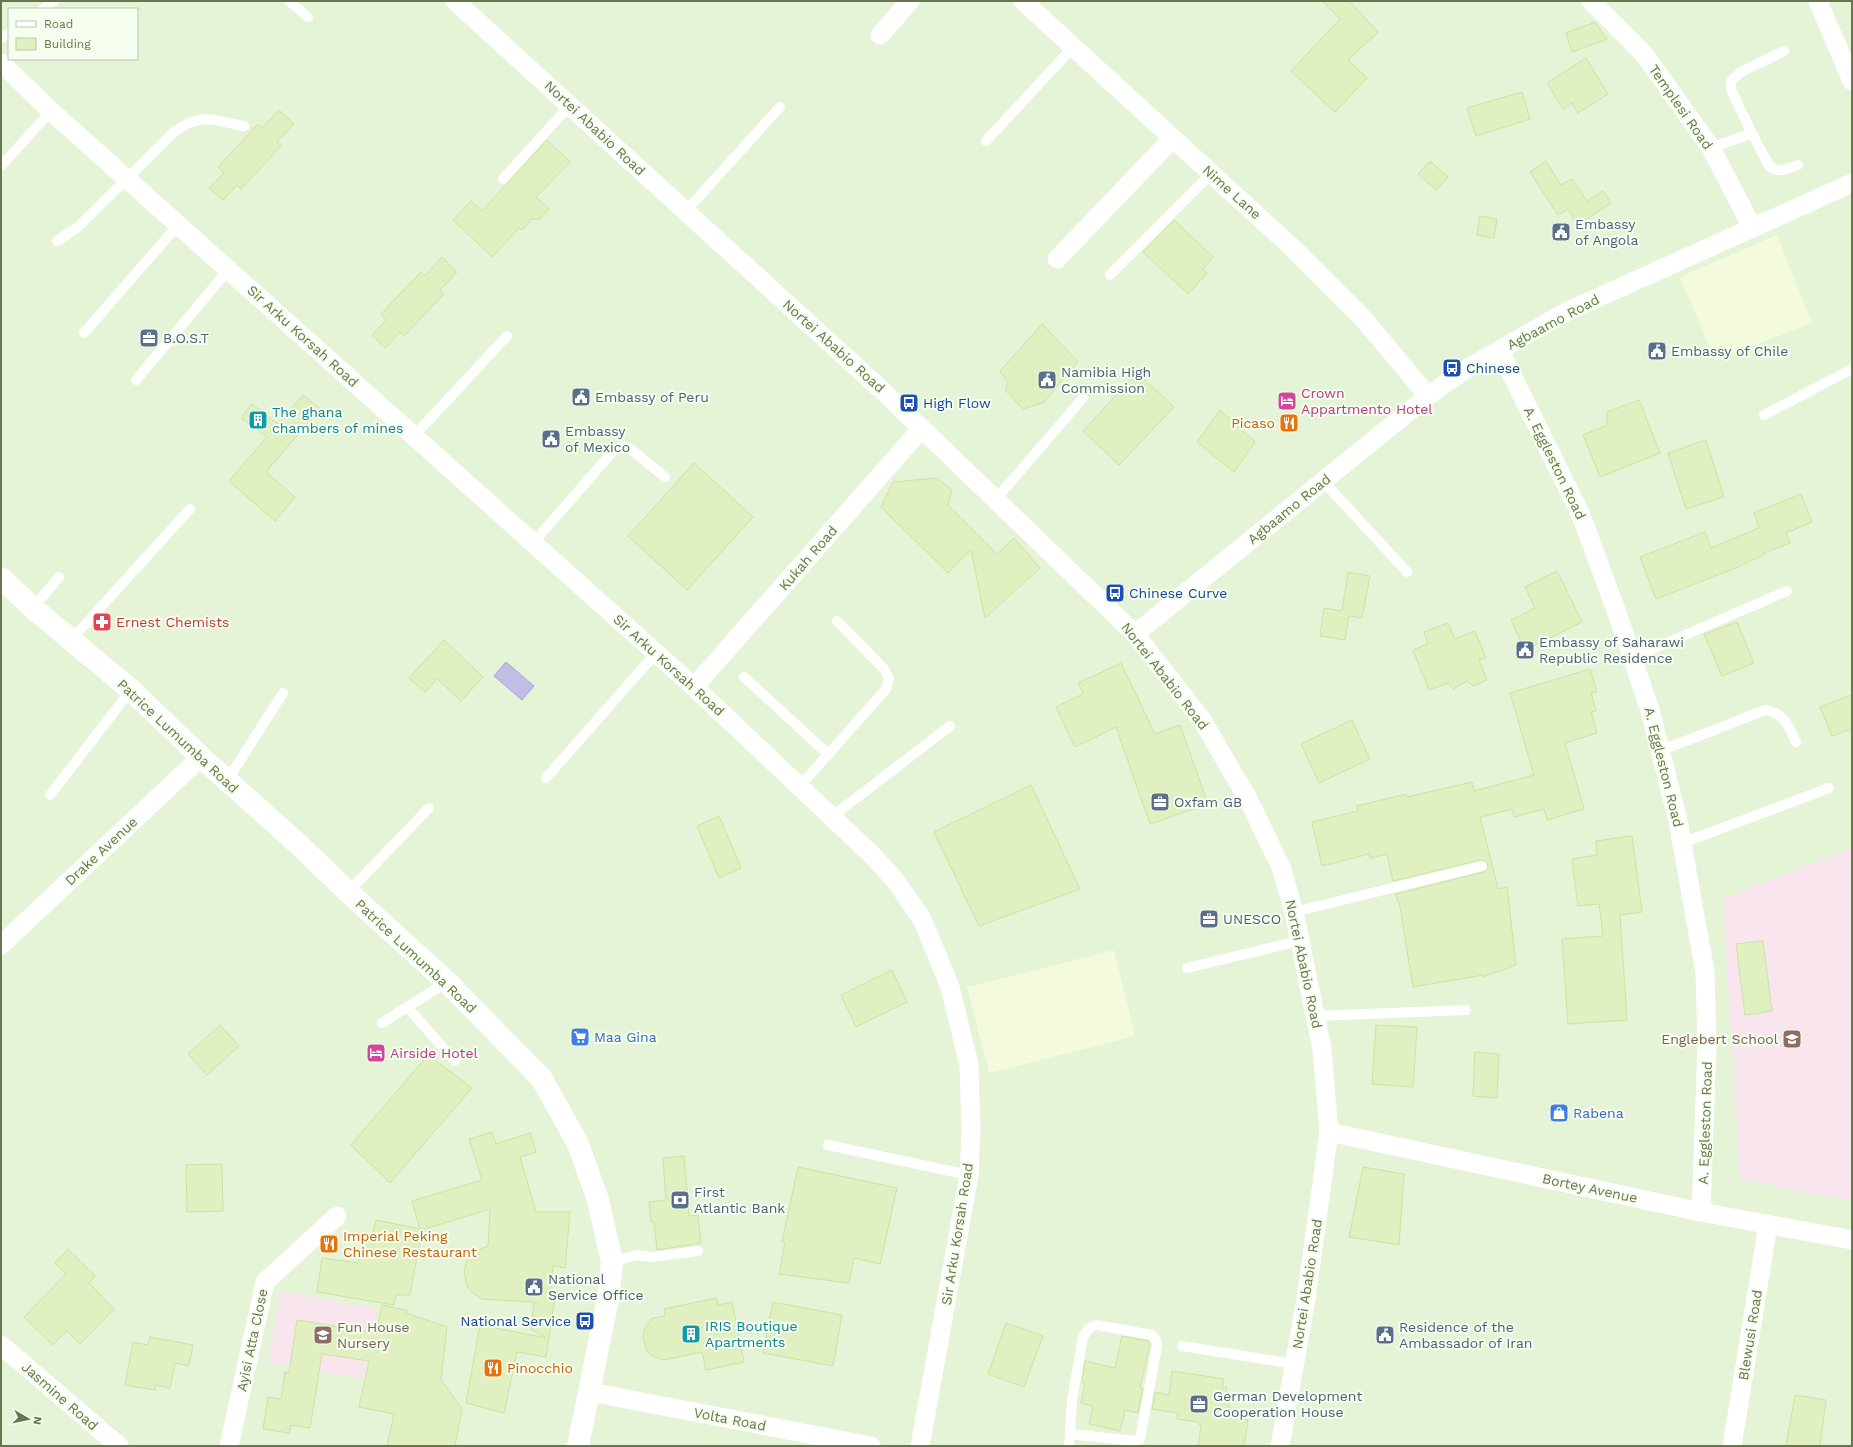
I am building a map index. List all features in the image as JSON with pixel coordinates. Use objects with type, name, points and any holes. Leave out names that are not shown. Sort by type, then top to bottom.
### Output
[{"type":"street","name":"Nortei Ababio Road","points":[[455,1],[922,428],[1135,634],[1202,720],[1248,799],[1281,867],[1294,912],[1322,1049],[1329,1132],[1306,1299],[1280,1446]]},
{"type":"street","points":[[880,35],[910,1]]},
{"type":"street","name":"Nime Lane","points":[[1023,1],[1296,251],[1362,317],[1428,396]]},
{"type":"street","name":"Templesi Road","points":[[1591,1],[1644,54],[1711,148],[1752,227]]},
{"type":"street","points":[[1818,1],[1852,81]]},
{"type":"street","name":"Sir Arku Korsah Road","points":[[1,63],[51,111],[694,687],[833,816],[895,880],[922,919],[950,987],[969,1065],[971,1129],[969,1175],[920,1446]]},
{"type":"street","points":[[1057,259],[1172,139]]},
{"type":"street","name":"Agbaamo Road","points":[[1135,634],[1428,396],[1463,371],[1566,312],[1852,183]]},
{"type":"street","name":"A. Eggleston Road","points":[[1500,351],[1580,515],[1650,710],[1682,843],[1705,972],[1707,1045],[1702,1212]]},
{"type":"street","name":"Kukah Road","points":[[694,687],[922,428]]},
{"type":"street","name":"Patrice Lumumba Road","points":[[1,578],[33,608],[131,690],[227,781],[298,844],[348,892],[447,982],[542,1079],[578,1144],[598,1200],[612,1262],[608,1299],[578,1446]]},
{"type":"street","name":"Drake Avenue","points":[[1,945],[201,757]]},
{"type":"street","name":"Bortey Avenue","points":[[1329,1132],[1702,1212],[1852,1240]]},
{"type":"street","name":"Ayisi Atta Close","points":[[229,1446],[265,1282],[337,1216]]},
{"type":"street","name":"Blewusi Road","points":[[1732,1446],[1768,1225]]},
{"type":"street","name":"Jasmine Road","points":[[1,1345],[119,1446]]},
{"type":"street","name":"Volta Road","points":[[590,1392],[871,1446]]},
{"type":"lane","points":[[44,8],[54,1]]},
{"type":"lane","points":[[289,1],[308,17]]},
{"type":"lane","points":[[986,141],[1073,47]]},
{"type":"lane","points":[[1784,51],[1741,72],[1731,81],[1731,90],[1769,166],[1773,170],[1779,172],[1798,165]]},
{"type":"lane","points":[[503,179],[570,105]]},
{"type":"lane","points":[[686,212],[780,107]]},
{"type":"lane","points":[[1,166],[51,111]]},
{"type":"lane","points":[[57,241],[78,227],[174,132],[188,122],[202,118],[244,126]]},
{"type":"lane","points":[[1711,148],[1752,133]]},
{"type":"lane","points":[[1110,275],[1212,173]]},
{"type":"lane","points":[[84,333],[178,225]]},
{"type":"lane","points":[[136,380],[228,270]]},
{"type":"lane","points":[[414,436],[506,336]]},
{"type":"lane","points":[[1764,415],[1852,369]]},
{"type":"lane","points":[[996,499],[1083,398]]},
{"type":"lane","points":[[533,543],[616,449],[623,446],[629,448],[665,477]]},
{"type":"lane","points":[[1323,481],[1408,572]]},
{"type":"lane","points":[[71,640],[190,509]]},
{"type":"lane","points":[[33,608],[59,576]]},
{"type":"lane","points":[[1632,658],[1787,591]]},
{"type":"lane","points":[[800,786],[886,689],[888,679],[885,670],[837,621]]},
{"type":"lane","points":[[546,778],[656,653]]},
{"type":"lane","points":[[744,677],[828,754]]},
{"type":"lane","points":[[50,795],[131,690]]},
{"type":"lane","points":[[227,781],[283,693]]},
{"type":"lane","points":[[1660,751],[1765,710],[1777,713],[1786,721],[1796,742]]},
{"type":"lane","points":[[833,816],[950,726]]},
{"type":"lane","points":[[1682,843],[1829,788]]},
{"type":"lane","points":[[348,892],[429,808]]},
{"type":"lane","points":[[1294,912],[1482,866]]},
{"type":"lane","points":[[1187,968],[1299,941]]},
{"type":"lane","points":[[382,1023],[447,982]]},
{"type":"lane","points":[[408,1008],[455,1061]]},
{"type":"lane","points":[[1316,1016],[1466,1010]]},
{"type":"lane","points":[[828,1145],[969,1175]]},
{"type":"lane","points":[[612,1262],[637,1255],[652,1257],[698,1251]]},
{"type":"lane","points":[[1069,1446],[1072,1400],[1084,1337],[1088,1329],[1096,1325],[1152,1335],[1156,1340],[1157,1346],[1140,1439],[1134,1441],[1070,1434]]},
{"type":"lane","points":[[1182,1346],[1294,1364]]},
{"type":"shaded area","points":[[1,1],[1852,1],[1852,1446],[1,1446]]},
{"type":"shaded area","points":[[1777,235],[1812,323],[1715,360],[1680,277]]},
{"type":"shaded area","points":[[506,662],[534,686],[522,700],[494,676]]},
{"type":"shaded area","name":"Englebert School","points":[[1852,848],[1852,1201],[1740,1179],[1723,899]]},
{"type":"shaded area","points":[[1114,950],[1135,1036],[989,1073],[967,987]]},
{"type":"shaded area","name":"Fun House Nursery","points":[[281,1291],[377,1309],[365,1379],[268,1362]]},
{"type":"building","points":[[1322,1],[1349,1],[1378,32],[1348,60],[1367,78],[1335,112],[1291,71],[1340,19]]},
{"type":"building","points":[[1595,22],[1607,39],[1572,52],[1566,33]]},
{"type":"building","points":[[1586,58],[1608,94],[1578,113],[1572,103],[1563,109],[1547,83]]},
{"type":"building","points":[[1522,92],[1530,119],[1476,136],[1467,108]]},
{"type":"building","points":[[279,110],[294,124],[277,142],[281,146],[241,189],[237,185],[223,200],[209,188],[224,173],[218,167],[258,124],[262,128]]},
{"type":"building","points":[[547,140],[570,162],[536,197],[549,209],[539,220],[532,219],[522,230],[519,228],[492,257],[453,220],[471,201],[482,211]]},
{"type":"building","points":[[1430,161],[1448,177],[1436,190],[1418,174]]},
{"type":"building","points":[[1546,161],[1561,185],[1572,179],[1587,201],[1603,191],[1611,203],[1578,225],[1568,209],[1558,215],[1530,172]]},
{"type":"building","points":[[1480,216],[1497,219],[1494,238],[1477,235]]},
{"type":"building","points":[[1174,220],[1213,257],[1203,269],[1207,273],[1188,294],[1143,252]]},
{"type":"building","points":[[442,257],[457,272],[440,290],[444,294],[404,336],[400,332],[385,348],[372,335],[386,320],[381,314],[421,272],[425,276]]},
{"type":"building","points":[[1042,324],[1078,362],[1043,403],[1023,409],[1005,390],[1008,383],[1000,371]]},
{"type":"building","points":[[1137,373],[1174,407],[1119,465],[1083,431]]},
{"type":"building","points":[[303,395],[320,409],[266,472],[295,497],[275,521],[229,481],[267,437],[241,418],[252,404],[278,424]]},
{"type":"building","points":[[1639,400],[1660,453],[1600,477],[1583,435],[1607,425],[1607,412]]},
{"type":"building","points":[[1220,410],[1255,442],[1234,472],[1197,442]]},
{"type":"building","points":[[1706,440],[1724,497],[1686,509],[1668,453]]},
{"type":"building","points":[[694,463],[753,517],[687,590],[628,536]]},
{"type":"building","points":[[937,478],[952,490],[948,505],[997,554],[1014,538],[1040,568],[985,618],[971,550],[948,573],[881,507],[893,482]]},
{"type":"building","points":[[1801,494],[1812,522],[1786,533],[1790,543],[1764,553],[1765,554],[1738,567],[1656,599],[1640,557],[1705,532],[1711,548],[1759,528],[1754,513]]},
{"type":"building","points":[[1557,571],[1582,622],[1525,650],[1511,620],[1535,608],[1525,587]]},
{"type":"building","points":[[1348,572],[1370,576],[1362,618],[1349,616],[1345,640],[1320,636],[1324,608],[1342,611]]},
{"type":"building","points":[[1737,622],[1754,663],[1722,676],[1704,634]]},
{"type":"building","points":[[1448,623],[1455,639],[1475,631],[1486,658],[1479,660],[1487,680],[1473,686],[1467,681],[1453,689],[1448,683],[1429,690],[1413,650],[1428,644],[1424,632]]},
{"type":"building","points":[[444,640],[483,677],[461,701],[437,679],[425,692],[409,678]]},
{"type":"building","points":[[1121,663],[1155,734],[1180,725],[1208,804],[1150,824],[1116,727],[1075,747],[1056,707],[1083,694],[1078,683]]},
{"type":"building","points":[[1590,669],[1597,692],[1591,693],[1596,711],[1591,712],[1597,733],[1565,743],[1584,809],[1547,820],[1544,809],[1514,817],[1512,809],[1480,817],[1498,889],[1507,887],[1516,965],[1483,977],[1483,975],[1413,987],[1399,901],[1397,901],[1396,894],[1484,872],[1488,868],[1487,862],[1480,860],[1393,881],[1387,854],[1370,858],[1369,854],[1322,866],[1312,822],[1358,811],[1357,806],[1406,794],[1407,797],[1472,782],[1474,791],[1534,775],[1510,693]]},
{"type":"building","points":[[1852,695],[1852,729],[1832,736],[1820,707]]},
{"type":"building","points":[[1352,720],[1370,759],[1319,783],[1301,744]]},
{"type":"building","points":[[1031,785],[1080,889],[979,926],[934,832]]},
{"type":"building","points":[[719,816],[741,868],[719,878],[697,826]]},
{"type":"building","points":[[1632,836],[1642,912],[1620,915],[1627,1020],[1568,1024],[1562,939],[1603,936],[1599,904],[1578,906],[1572,859],[1597,855],[1596,841]]},
{"type":"building","points":[[1763,941],[1772,1011],[1745,1015],[1736,944]]},
{"type":"building","points":[[892,970],[907,1002],[856,1027],[841,995]]},
{"type":"building","points":[[220,1025],[239,1046],[207,1075],[188,1054]]},
{"type":"building","points":[[1376,1025],[1417,1027],[1413,1087],[1372,1084]]},
{"type":"building","points":[[1475,1052],[1499,1054],[1497,1098],[1473,1096]]},
{"type":"building","points":[[428,1055],[472,1088],[390,1183],[351,1145]]},
{"type":"building","points":[[492,1132],[496,1144],[530,1133],[536,1152],[520,1157],[536,1212],[570,1212],[565,1268],[553,1266],[550,1297],[555,1297],[546,1357],[517,1352],[504,1413],[466,1403],[480,1325],[546,1338],[531,1329],[534,1302],[482,1299],[472,1292],[467,1286],[464,1271],[466,1263],[470,1256],[476,1251],[488,1246],[490,1209],[422,1230],[410,1295],[396,1295],[394,1305],[317,1292],[322,1258],[358,1263],[364,1233],[372,1235],[376,1220],[420,1229],[412,1201],[482,1180],[469,1139]]},
{"type":"building","points":[[684,1156],[689,1216],[698,1215],[701,1243],[657,1250],[654,1222],[651,1222],[649,1202],[666,1200],[663,1158]]},
{"type":"building","points":[[222,1164],[223,1211],[187,1212],[186,1165]]},
{"type":"building","points":[[798,1167],[897,1188],[880,1264],[854,1258],[849,1283],[779,1274],[785,1243],[782,1242]]},
{"type":"building","points":[[1363,1167],[1404,1174],[1399,1245],[1349,1237]]},
{"type":"building","points":[[68,1249],[95,1276],[89,1283],[114,1309],[80,1344],[67,1331],[53,1345],[24,1317],[66,1274],[55,1263]]},
{"type":"building","name":"IRIS Boutique Apartments","points":[[716,1298],[718,1305],[732,1302],[744,1362],[706,1370],[702,1352],[664,1360],[652,1356],[647,1351],[643,1338],[644,1330],[652,1318],[665,1316],[664,1309]]},
{"type":"building","points":[[773,1302],[842,1315],[833,1366],[763,1353]]},
{"type":"building","points":[[382,1305],[407,1310],[406,1313],[447,1327],[441,1379],[462,1409],[455,1446],[387,1446],[394,1414],[359,1407],[369,1361],[322,1354],[310,1428],[291,1425],[289,1433],[263,1429],[268,1397],[281,1399],[285,1372],[289,1373],[297,1320],[376,1333]]},
{"type":"building","points":[[1006,1323],[1043,1336],[1024,1387],[988,1374]]},
{"type":"building","points":[[1122,1336],[1148,1341],[1150,1344],[1140,1388],[1143,1388],[1138,1413],[1125,1410],[1120,1431],[1089,1424],[1093,1406],[1081,1403],[1085,1383],[1082,1382],[1085,1361],[1115,1368]]},
{"type":"building","points":[[150,1337],[193,1345],[189,1366],[175,1363],[170,1388],[156,1385],[155,1390],[125,1385],[133,1342],[148,1345]]},
{"type":"building","name":"German Development Cooperation House","points":[[1172,1371],[1224,1379],[1222,1387],[1227,1387],[1225,1397],[1231,1411],[1243,1413],[1242,1419],[1248,1420],[1244,1446],[1198,1446],[1201,1426],[1199,1425],[1199,1422],[1177,1419],[1178,1413],[1152,1409],[1155,1392],[1169,1395]]},
{"type":"building","points":[[1795,1395],[1826,1400],[1820,1446],[1786,1446]]},
{"type":"place","name":"Embassy of Angola","points":[[1561,232]]},
{"type":"place","name":"B.O.S.T","points":[[149,338]]},
{"type":"place","name":"Embassy of Chile","points":[[1657,351]]},
{"type":"place","name":"Chinese","points":[[1452,368]]},
{"type":"place","name":"Namibia High Commission","points":[[1047,380]]},
{"type":"place","name":"Embassy of Peru","points":[[581,397]]},
{"type":"place","name":"Crown Appartmento Hotel","points":[[1287,401]]},
{"type":"place","name":"High Flow","points":[[909,403]]},
{"type":"place","name":"The ghana chambers of mines","points":[[258,420]]},
{"type":"place","name":"Picaso","points":[[1289,423]]},
{"type":"place","name":"Embassy of Mexico","points":[[551,439]]},
{"type":"place","name":"Chinese Curve","points":[[1115,593]]},
{"type":"place","name":"Ernest Chemists","points":[[102,622]]},
{"type":"place","name":"Embassy of Saharawi Republic Residence","points":[[1525,650]]},
{"type":"place","name":"Oxfam GB","points":[[1160,802]]},
{"type":"place","name":"UNESCO","points":[[1209,919]]},
{"type":"place","name":"Maa Gina","points":[[580,1037]]},
{"type":"place","name":"Englebert School","points":[[1792,1039]]},
{"type":"place","name":"Airside Hotel","points":[[376,1053]]},
{"type":"place","name":"Rabena","points":[[1559,1113]]},
{"type":"place","name":"First Atlantic Bank","points":[[680,1200]]},
{"type":"place","name":"Imperial Peking Chinese Restaurant","points":[[329,1244]]},
{"type":"place","name":"National Service Office","points":[[534,1287]]},
{"type":"place","name":"National Service","points":[[585,1321]]},
{"type":"place","name":"IRIS Boutique Apartments","points":[[691,1334]]},
{"type":"place","name":"Fun House Nursery","points":[[323,1335]]},
{"type":"place","name":"Residence of the Ambassador of Iran","points":[[1385,1335]]},
{"type":"place","name":"Pinocchio","points":[[493,1368]]},
{"type":"place","name":"German Development Cooperation House","points":[[1199,1404]]}]
